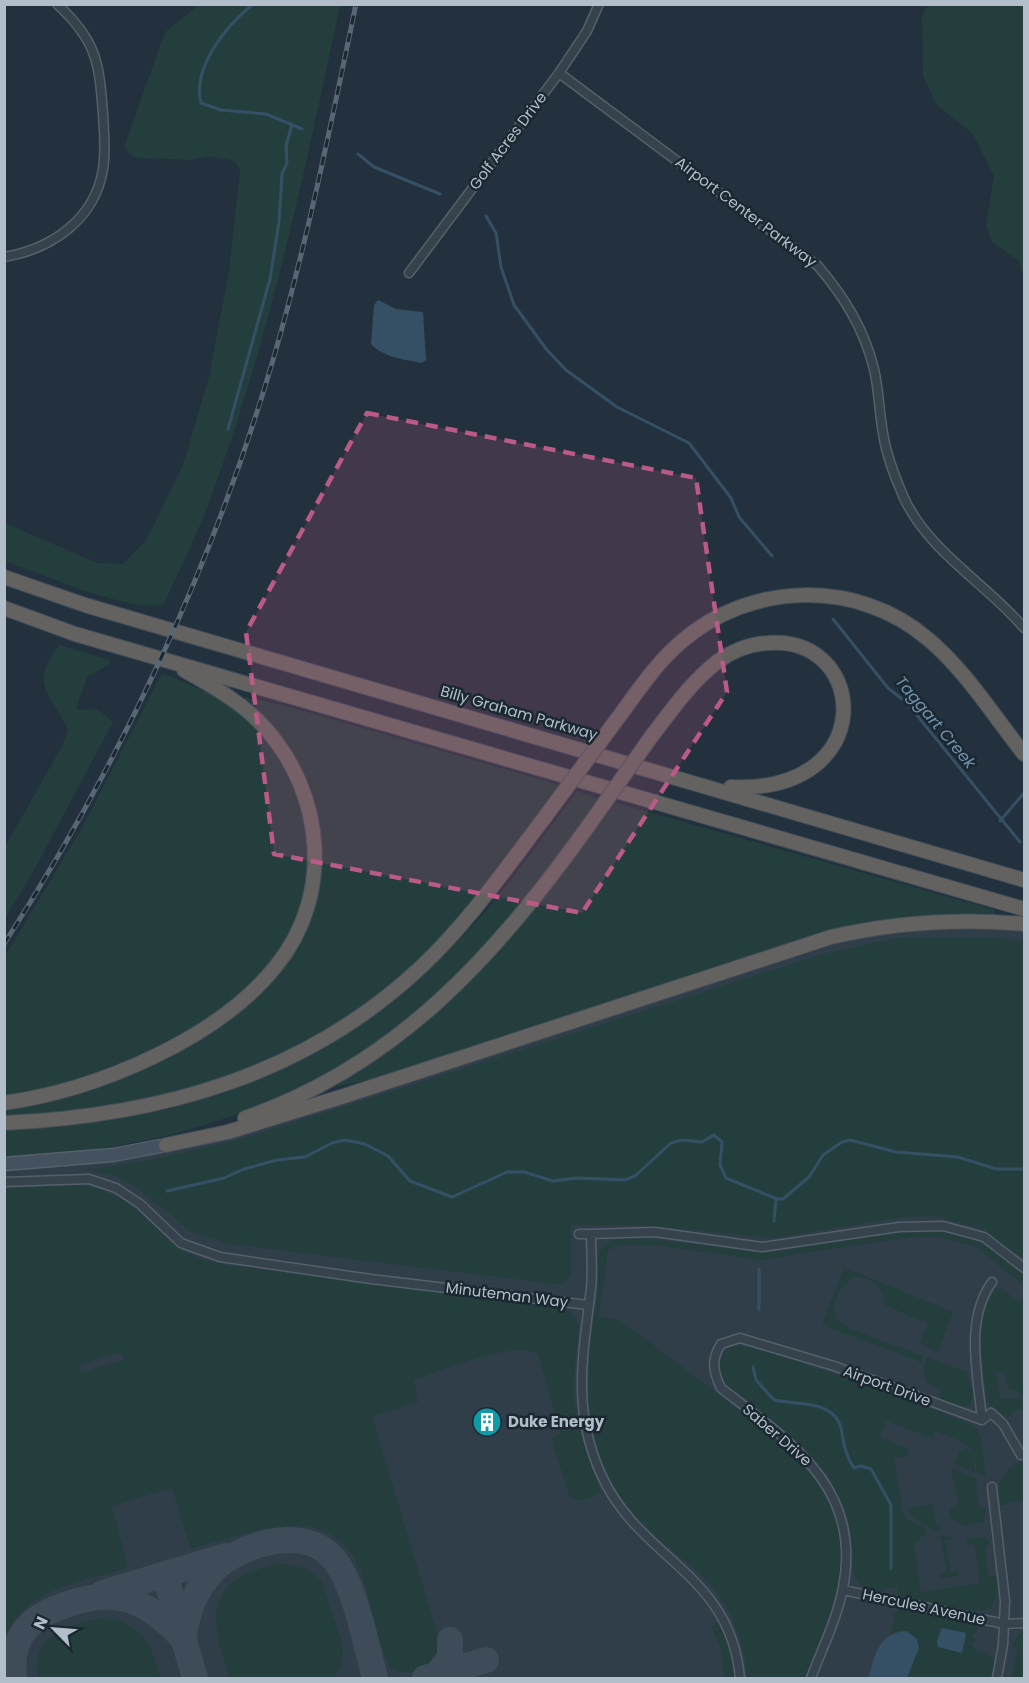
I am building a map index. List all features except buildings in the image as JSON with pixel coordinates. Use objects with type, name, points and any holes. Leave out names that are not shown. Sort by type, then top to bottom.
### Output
[{"type":"highway","name":"Billy Graham Parkway","points":[[4,577],[85,605],[710,786],[1024,880]]},
{"type":"highway","points":[[4,1123],[107,1114],[158,1105],[226,1085],[301,1052],[362,1015],[421,967],[462,924],[655,669],[682,640],[741,606],[764,599],[820,595],[864,603],[888,613],[918,631],[963,674],[1024,753]]},
{"type":"highway","points":[[4,609],[75,634],[1024,909]]},
{"type":"highway","points":[[166,1144],[250,1116],[316,1086],[404,1030],[455,987],[497,944],[589,825],[651,737],[683,696],[712,666],[731,653],[774,642],[798,647],[818,657],[836,678],[844,705],[841,732],[830,753],[819,764],[792,779],[755,788],[710,786]]},
{"type":"highway","points":[[4,1103],[90,1083],[142,1062],[189,1038],[231,1009],[264,980],[287,951],[303,918],[313,881],[315,849],[309,807],[296,771],[286,754],[257,720],[234,701],[166,660]]},
{"type":"highway","points":[[166,1144],[228,1132],[831,937],[880,926],[922,921],[974,920],[1024,924]]},
{"type":"main road","points":[[4,1164],[112,1155],[166,1144]]},
{"type":"street","points":[[4,257],[39,249],[65,233],[88,207],[101,182],[105,150],[99,64],[82,30],[57,4]]},
{"type":"street","name":"Golf Acres Drive","points":[[409,273],[559,73],[586,31],[599,4]]},
{"type":"street","name":"Airport Center Parkway","points":[[559,73],[818,266],[843,295],[860,330],[874,371],[883,436],[891,467],[905,501],[928,535],[1007,607],[1024,628]]},
{"type":"street","name":"Minuteman Way","points":[[4,1182],[88,1179],[116,1188],[140,1204],[167,1233],[181,1243],[220,1257],[370,1279],[588,1305],[591,1287],[591,1234]]},
{"type":"street","points":[[579,1234],[655,1232],[762,1247],[899,1227],[943,1226],[984,1237],[1024,1268]]},
{"type":"street","points":[[982,1420],[975,1323],[984,1293],[992,1282]]},
{"type":"street","points":[[588,1305],[581,1356],[581,1399],[588,1439],[599,1471],[614,1498],[639,1531],[697,1582],[713,1602],[729,1631],[740,1678]]},
{"type":"street","name":"Airport Drive","points":[[730,1339],[740,1338],[834,1366],[982,1420],[991,1413],[998,1419],[1021,1455]]},
{"type":"street","name":"Saber Drive","points":[[730,1339],[721,1344],[714,1363],[715,1376],[721,1388],[797,1448],[819,1472],[838,1506],[847,1555],[843,1590],[811,1678]]},
{"type":"street","points":[[992,1487],[1005,1624],[997,1678]]},
{"type":"street","name":"Hercules Avenue","points":[[843,1590],[1005,1624],[1024,1623]]},
{"type":"highlighted area","points":[[367,413],[696,478],[727,692],[582,913],[274,854],[246,632]]},
{"type":"shaded area","points":[[1024,924],[1024,1678],[5,1678],[5,1164],[166,1145],[881,926]]},
{"type":"green space","points":[[200,4],[340,5],[283,261],[248,388],[196,536],[164,604],[150,606],[86,591],[5,561],[5,523],[97,563],[123,564],[146,541],[183,465],[209,377],[229,271],[240,171],[235,161],[209,156],[191,160],[140,158],[130,155],[124,147],[165,32]]},
{"type":"green space","points":[[928,5],[1024,5],[1024,277],[1019,261],[992,242],[986,225],[994,176],[973,134],[936,104],[923,76],[922,16]]},
{"type":"green space","points":[[60,645],[109,660],[110,664],[87,677],[76,708],[80,710],[97,709],[113,722],[32,874],[5,918],[5,847],[63,744],[68,730],[50,698],[44,679],[50,658]]},
{"type":"green space","points":[[162,673],[210,695],[239,713],[266,736],[282,759],[303,810],[309,847],[306,885],[290,931],[264,970],[229,1004],[189,1032],[144,1055],[97,1074],[5,1097],[4,958],[82,828]]},
{"type":"green space","points":[[245,697],[290,707],[560,785],[491,879],[446,933],[413,966],[376,996],[337,1022],[296,1046],[252,1065],[163,1096],[118,1107],[76,1113],[5,1118],[4,1109],[191,1043],[302,933],[316,812],[306,781],[244,702]]},
{"type":"green space","points":[[577,791],[599,799],[547,872],[491,943],[449,986],[402,1026],[351,1060],[298,1088],[243,1112],[185,1130],[126,1144],[66,1153],[5,1157],[5,1133],[8,1130],[76,1125],[141,1115],[202,1099],[261,1078],[317,1050],[370,1016],[421,975],[470,928],[512,878]]},
{"type":"green space","points":[[613,802],[995,910],[994,917],[911,918],[870,923],[828,932],[371,1080],[338,1086],[338,1082],[400,1039],[480,971],[540,901]]},
{"type":"green space","points":[[989,937],[1024,941],[1024,1259],[979,1228],[935,1216],[905,1217],[773,1238],[639,1225],[571,1225],[571,1276],[562,1285],[230,1244],[193,1233],[137,1188],[113,1175],[87,1170],[160,1158],[248,1137],[823,954],[898,938]]},
{"type":"green space","points":[[77,1184],[114,1195],[127,1202],[186,1252],[227,1265],[543,1304],[569,1310],[579,1325],[573,1389],[579,1430],[601,1493],[582,1501],[570,1498],[551,1438],[561,1434],[538,1354],[512,1351],[477,1358],[414,1380],[418,1402],[372,1416],[440,1643],[434,1659],[421,1670],[404,1673],[389,1666],[361,1573],[348,1549],[330,1534],[309,1527],[286,1526],[237,1535],[191,1549],[172,1488],[112,1506],[128,1568],[57,1589],[26,1608],[14,1621],[5,1637],[5,1189]],"holes":[[[121,1352],[124,1360],[81,1373],[79,1365]]]},
{"type":"green space","points":[[908,1231],[943,1232],[972,1239],[1011,1264],[1024,1276],[1024,1286],[976,1247],[937,1237],[910,1237],[760,1260],[655,1245],[620,1245],[608,1250],[599,1316],[620,1320],[790,1448],[815,1478],[831,1506],[839,1533],[841,1559],[837,1586],[805,1678],[747,1678],[743,1648],[725,1605],[707,1581],[641,1523],[620,1496],[604,1468],[594,1441],[589,1414],[588,1385],[589,1356],[598,1287],[599,1251],[611,1240],[633,1237],[766,1253]]},
{"type":"green space","points":[[844,1267],[953,1312],[938,1352],[920,1344],[928,1323],[886,1306],[880,1289],[867,1279],[854,1277],[840,1291],[835,1302],[837,1320],[851,1329],[924,1356],[921,1362],[822,1325]]},
{"type":"green space","points":[[996,1287],[1024,1302],[1024,1398],[1024,1409],[1015,1410],[1008,1418],[987,1402],[981,1325],[988,1297]],"holes":[[[1003,1371],[1008,1388],[1022,1394],[1024,1398],[1000,1399],[997,1374]]]},
{"type":"green space","points":[[734,1345],[752,1347],[884,1390],[971,1424],[977,1429],[981,1440],[986,1477],[977,1473],[974,1455],[966,1444],[935,1431],[932,1438],[886,1421],[880,1437],[907,1448],[908,1456],[894,1458],[903,1513],[907,1519],[924,1527],[927,1536],[921,1536],[920,1541],[914,1543],[921,1592],[980,1583],[975,1545],[967,1544],[966,1539],[985,1537],[990,1544],[985,1546],[988,1576],[996,1576],[997,1585],[997,1594],[990,1608],[973,1612],[896,1596],[898,1588],[885,1588],[883,1594],[860,1585],[853,1571],[849,1525],[844,1508],[828,1476],[804,1448],[721,1380],[720,1360],[725,1351]]},
{"type":"green space","points":[[927,1357],[967,1372],[974,1393],[969,1406],[958,1407],[938,1400],[942,1390],[925,1382],[924,1367]]},
{"type":"green space","points":[[967,1448],[974,1455],[975,1473],[954,1464],[960,1451]]},
{"type":"green space","points":[[1024,1460],[1024,1500],[998,1506],[998,1491],[1002,1478],[1011,1467]]},
{"type":"green space","points":[[951,1468],[976,1479],[979,1508],[986,1507],[984,1522],[965,1526],[949,1517],[950,1507],[958,1504]]},
{"type":"green space","points":[[933,1504],[936,1524],[940,1528],[938,1532],[916,1519],[907,1509]]},
{"type":"green space","points":[[938,1535],[955,1538],[946,1541],[951,1572],[959,1571],[958,1576],[939,1578],[940,1574],[946,1572],[941,1538],[935,1539]]},
{"type":"green space","points":[[280,1563],[307,1569],[322,1581],[343,1647],[342,1663],[335,1678],[230,1678],[221,1651],[216,1624],[220,1598],[240,1577]]},
{"type":"green space","points":[[902,1609],[977,1623],[977,1631],[972,1636],[976,1641],[972,1644],[978,1653],[983,1652],[995,1660],[991,1678],[907,1678],[919,1648],[899,1631],[891,1633],[894,1619],[892,1613]],"holes":[[[940,1629],[966,1633],[965,1645],[937,1644]]]},
{"type":"green space","points":[[98,1619],[124,1623],[142,1635],[153,1654],[161,1678],[38,1678],[39,1653],[52,1636],[73,1625]]},
{"type":"green space","points":[[720,1624],[730,1649],[734,1678],[725,1678],[720,1647],[711,1626]]},
{"type":"green space","points":[[1024,1632],[1024,1678],[1011,1678],[1018,1647],[1012,1645],[1019,1634]]},
{"type":"water","points":[[378,300],[396,309],[423,312],[426,360],[422,363],[388,355],[371,344],[374,305]]},
{"type":"water","points":[[942,1628],[966,1633],[962,1653],[938,1647],[937,1641]]},
{"type":"water","points":[[906,1631],[917,1639],[919,1648],[907,1678],[869,1678],[879,1647],[890,1636]]},
{"type":"waterway","name":"Taggart Creek","points":[[253,4],[232,24],[213,48],[202,75],[201,103],[221,110],[266,114],[302,129]]},
{"type":"waterway","points":[[228,429],[270,279],[279,222],[282,174],[287,163],[286,146],[292,125]]},
{"type":"waterway","name":"Taggart Creek","points":[[358,154],[374,167],[440,194]]},
{"type":"waterway","name":"Taggart Creek","points":[[486,216],[496,233],[501,267],[514,305],[547,350],[566,370],[617,407],[689,443],[731,498],[739,517],[772,556]]},
{"type":"waterway","name":"Taggart Creek","points":[[833,619],[888,688],[907,703],[1020,842]]},
{"type":"waterway","points":[[1000,821],[1024,793]]},
{"type":"waterway","points":[[167,1191],[224,1178],[244,1169],[277,1160],[305,1157],[332,1143],[345,1140],[365,1144],[388,1156],[410,1181],[452,1197],[507,1172],[524,1172],[553,1181],[577,1178],[625,1180],[635,1176],[671,1143],[682,1140],[702,1142],[714,1135],[722,1142],[720,1165],[726,1178],[777,1199],[783,1199],[809,1177],[823,1155],[842,1142],[850,1140],[896,1152],[958,1157],[996,1169],[1024,1169]]},
{"type":"waterway","points":[[774,1221],[776,1198]]},
{"type":"waterway","points":[[759,1269],[759,1310]]},
{"type":"waterway","points":[[753,1367],[756,1380],[774,1400],[822,1408],[837,1419],[845,1449],[854,1468],[861,1466],[871,1469],[891,1505],[891,1568]]},
{"type":"taxiway","points":[[184,1640],[193,1603],[207,1577],[214,1570],[225,1561],[254,1546],[287,1540],[303,1541],[318,1546],[330,1555],[346,1579],[358,1613],[375,1678]]},
{"type":"taxiway","points":[[103,1593],[226,1556]]},
{"type":"taxiway","points":[[165,1575],[195,1678]]},
{"type":"taxiway","points":[[14,1678],[15,1650],[26,1629],[45,1614],[84,1599],[111,1597],[142,1605],[157,1615],[184,1640]]},
{"type":"taxiway","points":[[435,1676],[450,1658],[450,1640]]},
{"type":"taxiway","points":[[425,1678],[486,1660]]},
{"type":"railway","points":[[4,944],[87,806],[124,734],[160,661],[222,512],[249,437],[297,272],[356,4]]},
{"type":"place","name":"Duke Energy","points":[[487,1422]]}]
